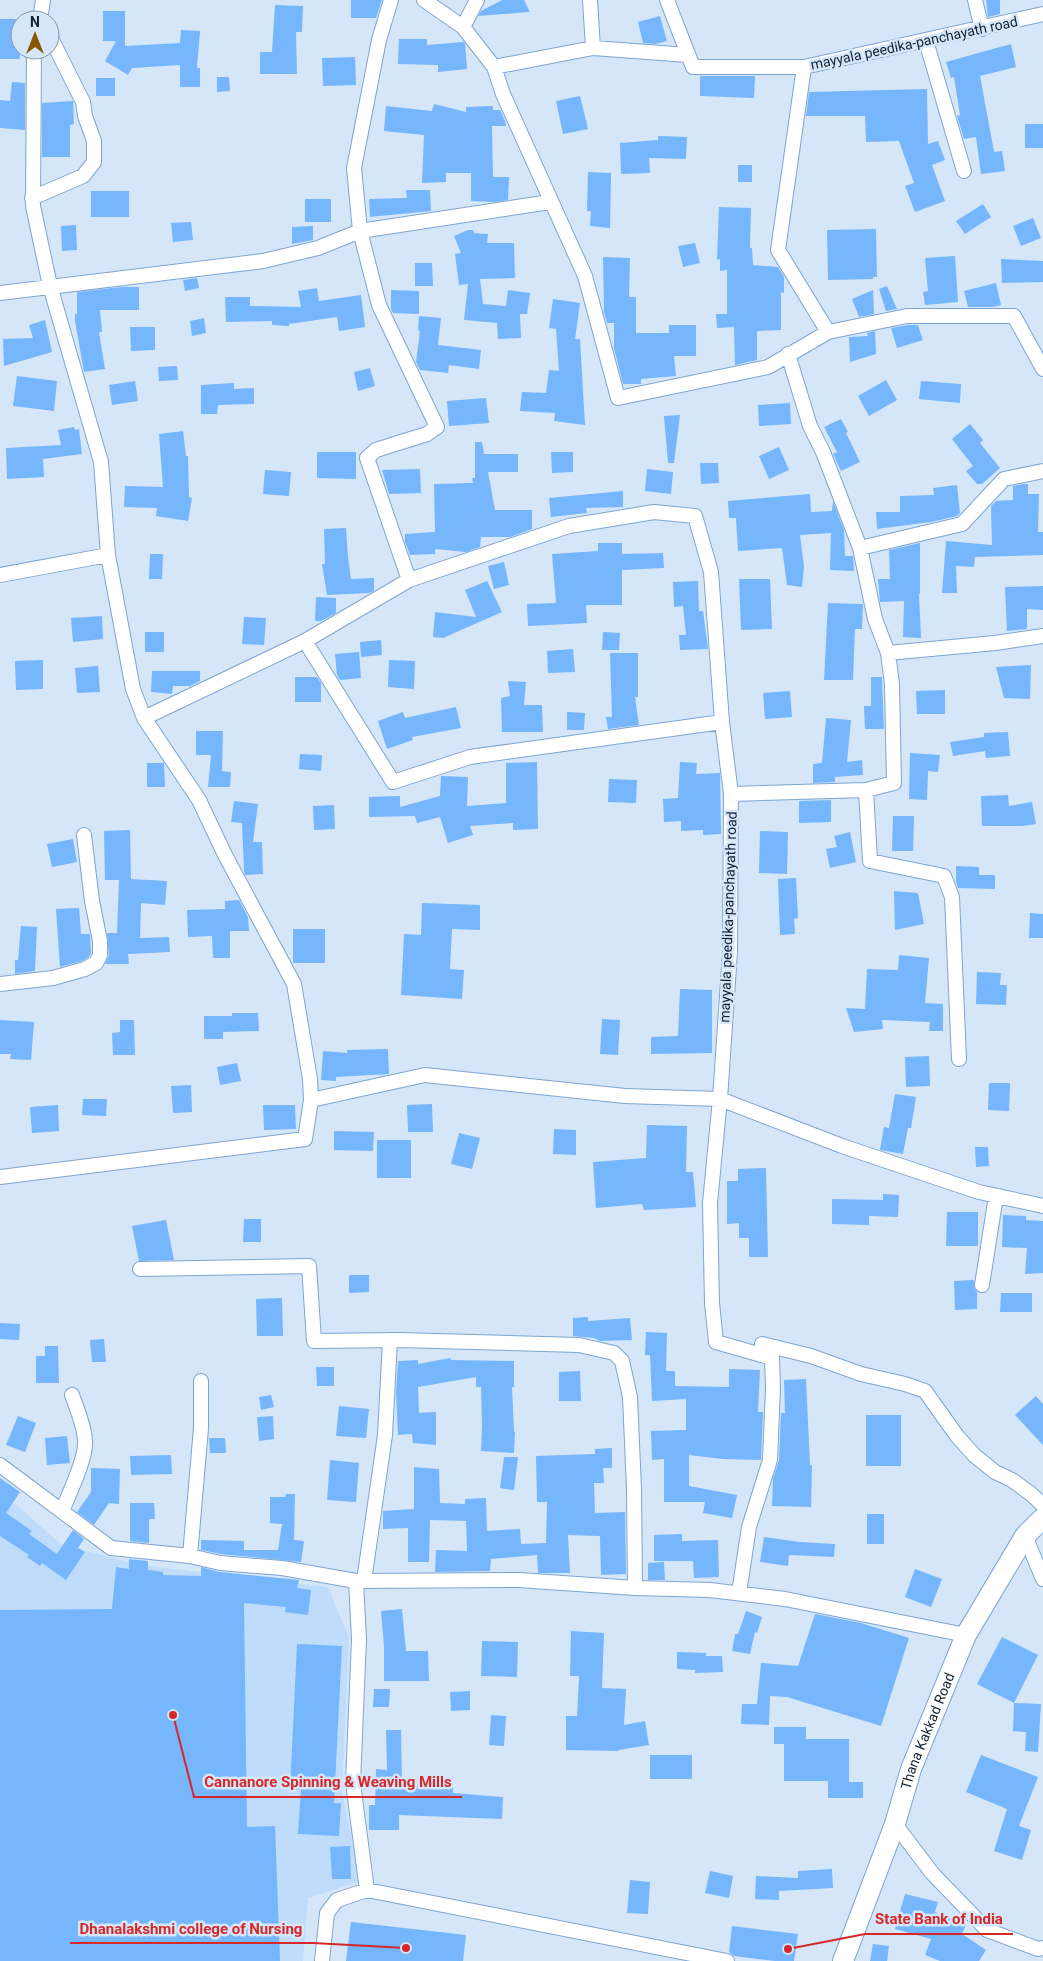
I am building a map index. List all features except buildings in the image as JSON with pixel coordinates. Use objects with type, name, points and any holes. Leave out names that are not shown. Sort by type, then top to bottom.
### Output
[{"type":"main road","name":"Thana Kakkad Road","points":[[843,1961],[894,1824],[911,1769],[966,1635],[1025,1536],[1043,1518]]},
{"type":"street","points":[[391,0],[379,40],[354,168],[360,231],[379,305],[437,427],[427,434],[376,450],[367,458],[409,580]]},
{"type":"street","points":[[424,0],[463,27],[494,67],[503,94],[550,202],[585,276],[618,398],[768,367],[828,332],[907,316],[1014,316],[1043,369]]},
{"type":"street","points":[[463,27],[477,0]]},
{"type":"street","points":[[590,0],[593,48]]},
{"type":"street","points":[[667,0],[693,67],[804,67]]},
{"type":"street","points":[[975,0],[982,29]]},
{"type":"street","name":"mayyala peedika-panchayath road","points":[[828,332],[778,250],[804,67],[1043,14]]},
{"type":"street","points":[[926,41],[964,170]]},
{"type":"street","points":[[494,67],[593,48],[688,55]]},
{"type":"street","points":[[32,198],[83,176],[94,162],[94,141],[85,116],[83,102],[60,56]]},
{"type":"street","points":[[0,1177],[305,1140],[311,1100],[310,1079],[294,984],[225,854],[199,800],[144,718],[133,689],[108,555],[101,462],[50,286],[32,198],[34,60]]},
{"type":"street","points":[[0,293],[263,261],[318,248],[360,231],[550,202]]},
{"type":"street","name":"mayyala peedika-panchayath road","points":[[772,1358],[716,1342],[712,1303],[710,1203],[720,1099],[730,952],[731,794],[866,790],[894,783],[892,684],[888,654],[875,619],[860,548],[823,452],[810,426],[788,354]]},
{"type":"street","points":[[860,548],[962,524],[1004,478],[1043,472]]},
{"type":"street","points":[[144,718],[305,641],[409,580],[568,526],[654,512],[695,516],[711,572],[722,722],[731,794]]},
{"type":"street","points":[[0,575],[108,555]]},
{"type":"street","points":[[888,654],[1043,636]]},
{"type":"street","points":[[305,641],[394,782],[470,757],[722,722]]},
{"type":"street","points":[[866,790],[870,860],[944,876],[952,897],[958,1059]]},
{"type":"street","points":[[0,984],[53,978],[85,969],[96,963],[100,955],[100,941],[92,901],[84,835]]},
{"type":"street","points":[[311,1100],[425,1075],[625,1096],[720,1099],[842,1146],[978,1192],[1043,1206]]},
{"type":"street","points":[[982,1285],[996,1196]]},
{"type":"street","points":[[140,1269],[309,1266],[314,1341],[390,1340],[579,1345],[614,1352],[622,1361],[630,1397],[634,1489],[635,1588]]},
{"type":"street","points":[[367,1890],[353,1783],[360,1581],[385,1435],[390,1340]]},
{"type":"street","points":[[739,1593],[749,1527],[770,1460],[773,1388],[772,1358],[762,1344],[811,1356],[861,1374],[905,1384],[925,1392],[957,1436],[974,1455],[995,1472],[1012,1480],[1032,1494],[1043,1505]]},
{"type":"street","points":[[190,1556],[201,1428],[201,1380]]},
{"type":"street","points":[[62,1511],[84,1452],[85,1441],[72,1395]]},
{"type":"street","points":[[0,1465],[111,1548],[190,1556],[220,1563],[282,1568],[360,1581],[519,1580],[635,1588],[710,1590],[785,1598],[966,1635]]},
{"type":"street","points":[[1025,1536],[1043,1579]]},
{"type":"street","points":[[894,1824],[932,1873],[987,1930],[1038,1948],[1043,1948]]},
{"type":"street","points":[[322,1961],[327,1913],[337,1900],[367,1890],[727,1961]]},
{"type":"shaded area","points":[[0,1491],[61,1544],[139,1565],[328,1587],[349,1638],[342,1792],[361,1881],[308,1898],[303,1961],[0,1961]]},
{"type":"place","name":"Cannanore Spinning & Weaving Mills","points":[[173,1715]]},
{"type":"place","name":"Dhanalakshmi college of Nursing","points":[[406,1948]]},
{"type":"place","name":"State Bank of India","points":[[788,1949]]}]
